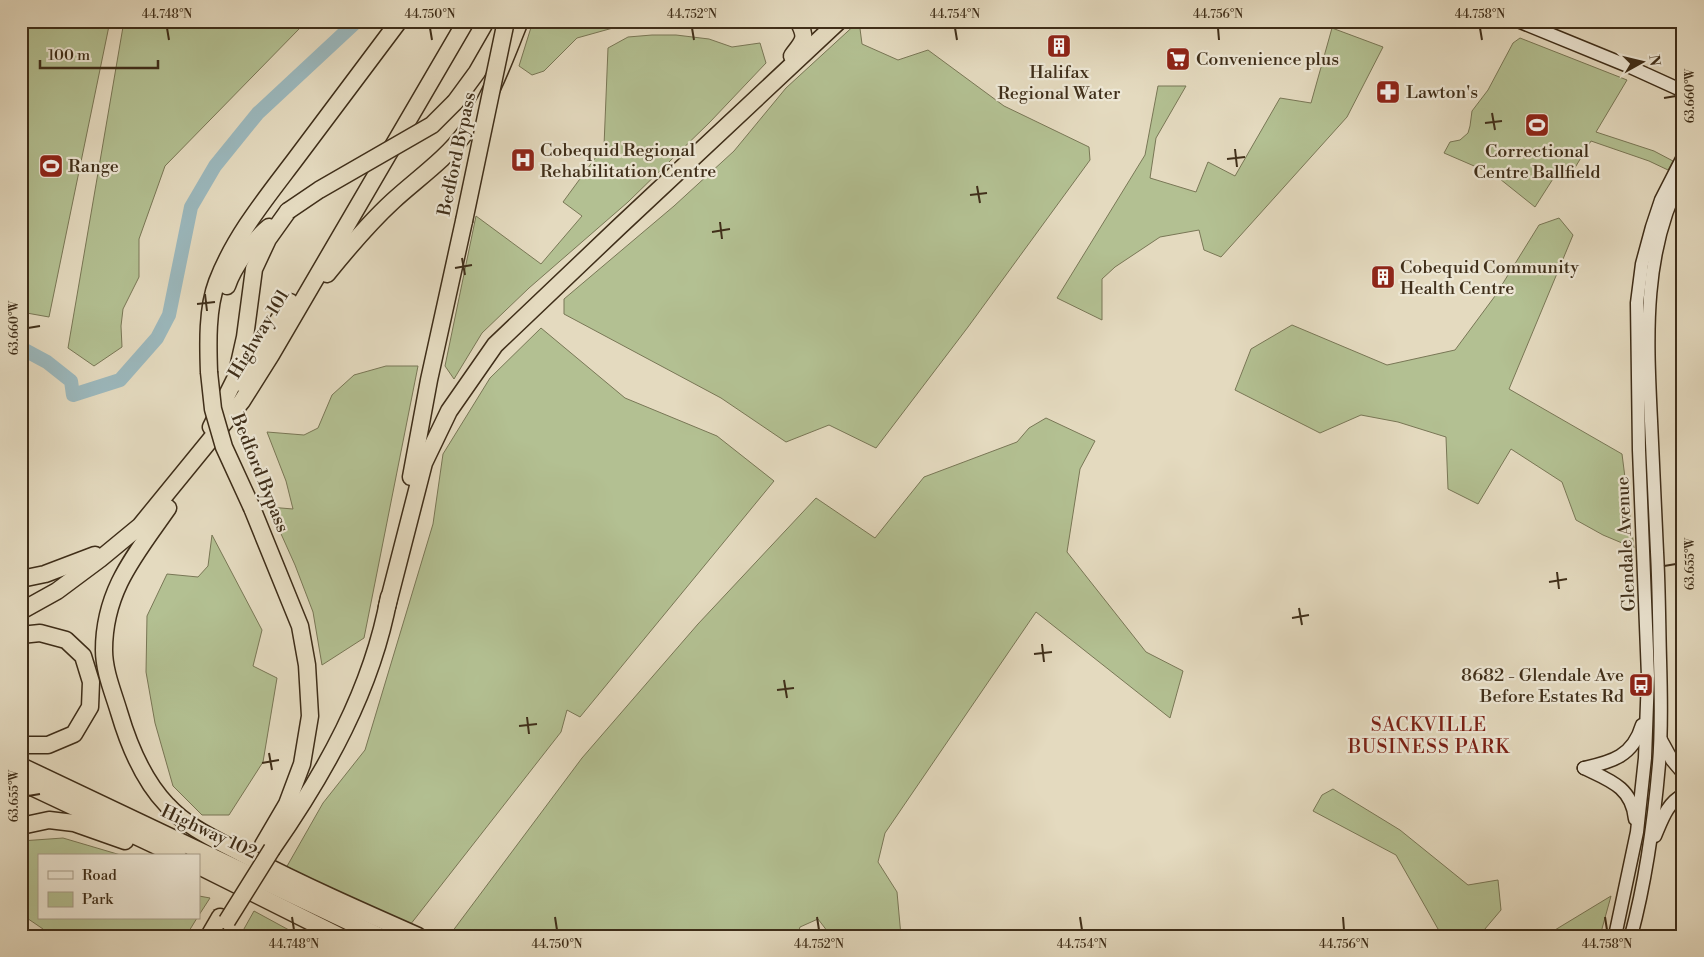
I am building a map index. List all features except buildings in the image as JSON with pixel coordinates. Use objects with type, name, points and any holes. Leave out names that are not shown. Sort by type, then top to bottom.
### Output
[{"type":"highway","name":"Bedford Bypass","points":[[208,936],[223,919],[268,847],[302,764],[310,716],[307,665],[300,626],[252,508],[224,447],[213,410],[209,372],[208,326],[216,283],[245,229],[399,21]]},
{"type":"highway","name":"Highway 101","points":[[21,604],[57,582],[95,555],[154,500],[206,438],[239,386],[262,344],[300,286],[454,21]]},
{"type":"highway","name":"Highway 101","points":[[21,611],[57,590],[100,559],[140,526],[242,401],[466,21]]},
{"type":"highway","name":"Bedford Bypass","points":[[268,847],[295,816],[343,733],[363,686],[387,607],[429,380],[506,21]]},
{"type":"highway","points":[[209,372],[221,304],[230,277],[262,233],[288,211],[319,190],[432,125],[455,102],[477,72],[506,21]]},
{"type":"highway","points":[[297,310],[361,233],[393,201],[438,162],[464,134],[490,96],[520,21]]},
{"type":"highway","points":[[774,82],[804,38],[804,33],[798,21]]},
{"type":"highway","points":[[387,607],[424,464],[449,410],[495,345],[839,21]]},
{"type":"highway","points":[[206,438],[236,378],[245,337],[254,269],[268,239],[288,211]]},
{"type":"highway","points":[[242,401],[125,568],[114,593],[106,622],[104,651],[108,675],[125,734],[140,767],[156,792],[167,806],[196,829],[259,863],[418,936]]},
{"type":"highway","points":[[21,579],[45,574],[95,555]]},
{"type":"highway","points":[[21,635],[40,633],[66,640],[82,656],[91,682],[90,707],[74,734],[48,745],[21,745]]},
{"type":"highway","name":"Highway 102","points":[[21,766],[379,936]]},
{"type":"highway","name":"Highway 102","points":[[21,782],[174,854]]},
{"type":"highway","points":[[21,826],[49,820],[74,823],[159,854]]},
{"type":"highway","name":"Highway 102","points":[[200,867],[229,880],[339,936]]},
{"type":"highway","name":"Bedford Bypass","points":[[218,936],[223,919]]},
{"type":"highway","points":[[356,924],[373,928],[391,936]]},
{"type":"main road","points":[[1518,21],[1635,69],[1681,92]]},
{"type":"main road","name":"Glendale Avenue","points":[[1615,936],[1637,832],[1645,758],[1647,708],[1648,676],[1638,431],[1637,303],[1642,264],[1652,227],[1661,200],[1683,157]]},
{"type":"main road","name":"Glendale Avenue","points":[[1631,936],[1649,852],[1659,769],[1660,738],[1659,609],[1648,370],[1648,304],[1653,265],[1661,231],[1668,206],[1683,175]]},
{"type":"main road","points":[[1637,832],[1632,804],[1623,789],[1584,768],[1609,762],[1625,753],[1637,741],[1647,708]]},
{"type":"main road","points":[[1660,738],[1672,760],[1683,773]]},
{"type":"main road","points":[[1649,852],[1665,812],[1674,800],[1683,795]]},
{"type":"green space","name":"Range","points":[[21,21],[110,21],[49,317],[21,312]]},
{"type":"green space","points":[[124,21],[299,21],[299,29],[165,166],[139,239],[139,277],[123,309],[121,326],[122,347],[94,366],[68,348]]},
{"type":"green space","points":[[533,21],[638,21],[577,38],[544,71],[532,75],[519,66]]},
{"type":"green space","points":[[859,21],[862,44],[898,60],[928,50],[1004,106],[1089,147],[1090,160],[968,327],[876,448],[829,425],[786,442],[721,398],[564,314],[564,299],[674,206],[734,151],[786,88]]},
{"type":"green space","points":[[1332,28],[1383,47],[1347,117],[1221,257],[1204,250],[1199,230],[1160,237],[1115,267],[1102,279],[1102,320],[1057,298],[1145,155],[1158,86],[1186,86],[1156,138],[1150,178],[1196,192],[1208,162],[1235,176],[1280,98],[1311,103]]},
{"type":"green space","points":[[676,35],[709,39],[732,47],[760,43],[766,63],[710,122],[628,202],[529,288],[482,333],[454,379],[445,366],[476,216],[541,264],[582,216],[563,202],[604,146],[608,48],[628,37]]},
{"type":"green space","points":[[1520,38],[1627,80],[1596,132],[1654,151],[1673,161],[1668,170],[1649,161],[1591,141],[1570,176],[1558,171],[1535,207],[1495,175],[1444,153],[1450,142],[1460,140],[1468,133],[1472,111],[1488,90],[1513,43]]},
{"type":"green space","points":[[1559,218],[1573,235],[1509,389],[1622,454],[1634,548],[1603,535],[1576,520],[1562,482],[1511,449],[1478,504],[1448,489],[1446,437],[1398,422],[1361,415],[1320,433],[1235,390],[1251,349],[1292,325],[1387,365],[1455,350],[1495,296],[1539,225]]},
{"type":"green space","points":[[541,328],[625,398],[717,436],[774,481],[580,717],[567,710],[561,732],[410,925],[286,868],[323,803],[365,750],[433,524],[443,454],[490,378]]},
{"type":"green space","points":[[386,366],[418,366],[364,638],[322,665],[313,612],[295,565],[269,507],[293,509],[286,481],[267,432],[304,435],[318,428],[332,395],[354,375]]},
{"type":"green space","points":[[1046,418],[1095,441],[1080,469],[1067,552],[1146,652],[1183,671],[1170,718],[1036,612],[885,833],[878,862],[897,892],[901,936],[831,936],[818,919],[800,927],[797,936],[449,936],[582,758],[698,624],[816,498],[875,538],[924,477],[1017,442],[1029,428]]},
{"type":"green space","points":[[212,535],[262,630],[253,666],[277,678],[263,762],[229,815],[202,815],[173,786],[155,723],[146,672],[147,616],[167,574],[198,577],[208,566]]},
{"type":"green space","points":[[1333,789],[1400,830],[1468,885],[1498,880],[1501,910],[1479,936],[1442,936],[1396,855],[1313,811],[1322,795]]},
{"type":"green space","points":[[63,838],[117,854],[38,854],[38,920],[196,920],[186,936],[42,936],[43,929],[21,914],[21,869],[26,864],[21,850],[21,841]]},
{"type":"green space","points":[[200,896],[210,898],[200,913]]},
{"type":"green space","points":[[1611,896],[1600,936],[1545,936]]},
{"type":"green space","points":[[254,911],[300,936],[240,936]]},
{"type":"waterway","points":[[21,348],[47,362],[71,381],[73,395],[120,380],[157,338],[169,315],[191,207],[215,166],[258,113],[357,21]]},
{"type":"place","name":"Halifax Regional Water","points":[[1059,46]]},
{"type":"place","name":"Convenience plus","points":[[1178,59]]},
{"type":"place","name":"Lawton's","points":[[1388,92]]},
{"type":"place","name":"Correctional Centre Ballfield","points":[[1537,125]]},
{"type":"place","name":"Cobequid Regional Rehabilitation Centre","points":[[523,160]]},
{"type":"place","name":"Range","points":[[51,166]]},
{"type":"place","name":"Cobequid Community Health Centre","points":[[1383,277]]},
{"type":"place","name":"8682 - Glendale Ave Before Estates Rd","points":[[1641,685]]},
{"type":"district","name":"SACKVILLE BUSINESS PARK","points":[[1429,736]]}]
